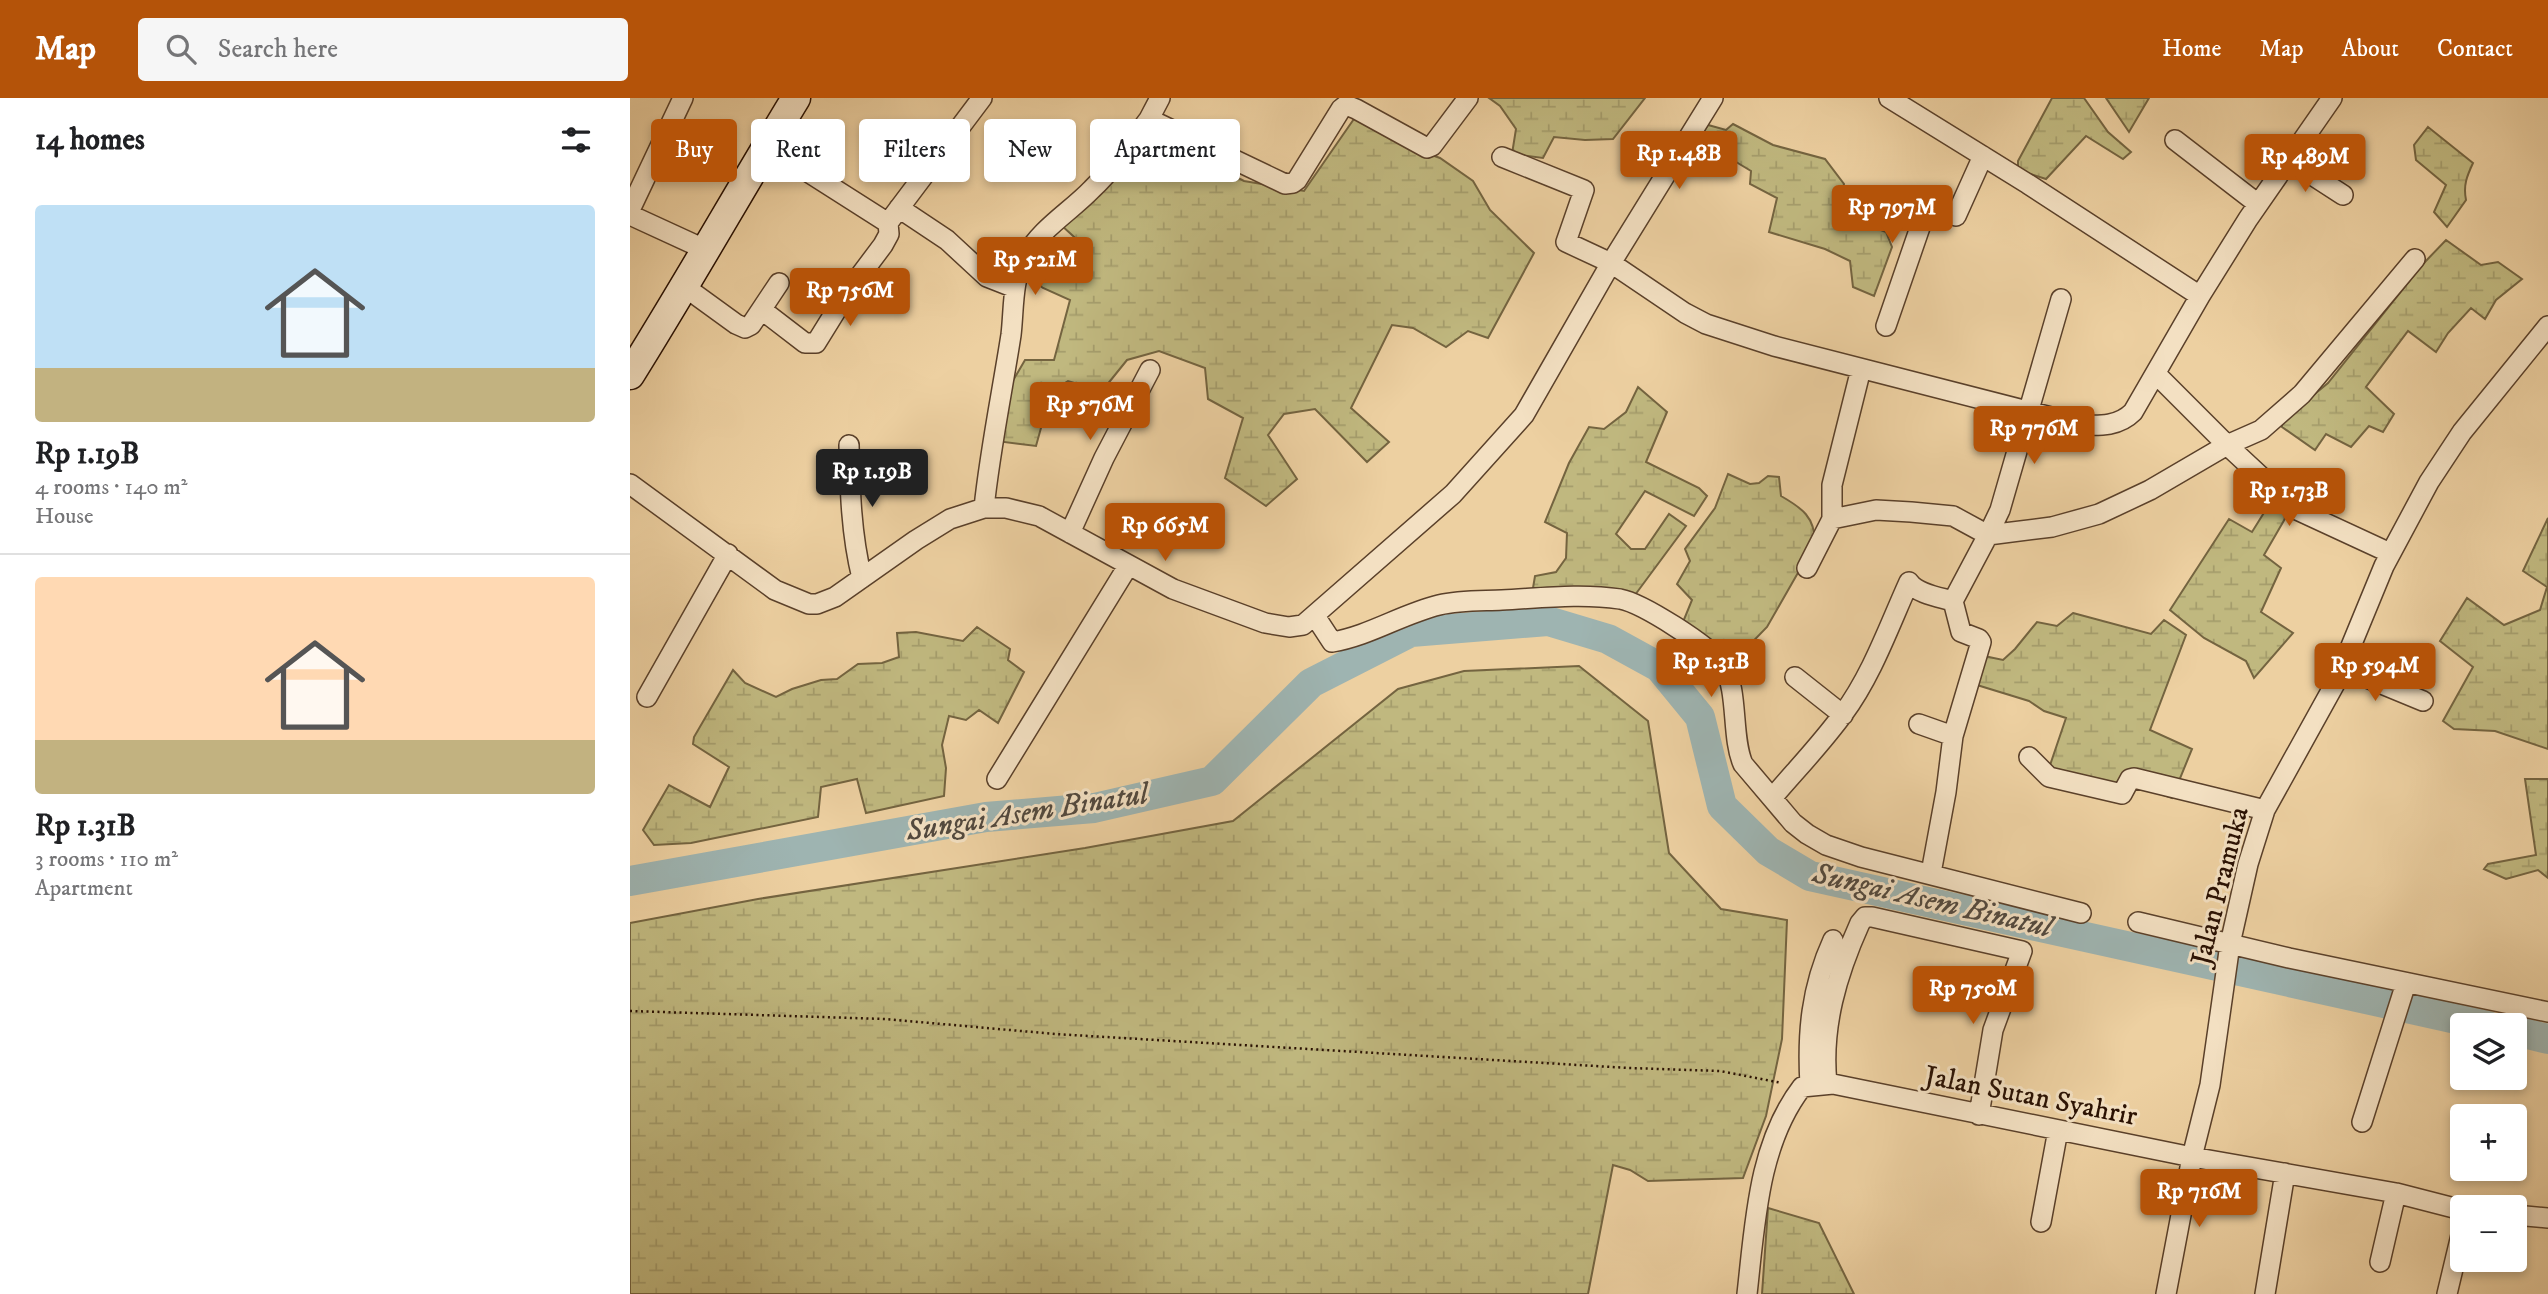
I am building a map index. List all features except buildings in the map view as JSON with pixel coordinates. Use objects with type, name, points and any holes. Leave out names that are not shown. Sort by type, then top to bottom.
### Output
[{"type":"street","points":[[683,98],[630,213],[704,249]]},
{"type":"street","points":[[783,119],[796,98]]},
{"type":"street","points":[[762,310],[805,343],[816,343],[847,293],[883,245],[889,234],[893,215],[982,98]]},
{"type":"street","points":[[1149,119],[1160,98]]},
{"type":"street","points":[[1240,162],[1285,184],[1292,184],[1346,105],[1427,148],[1432,146],[1468,98]]},
{"type":"street","points":[[630,484],[775,590],[809,604],[835,597],[950,519],[984,508],[1023,511],[1039,516],[1172,589],[1265,623],[1298,626],[1315,616],[1453,494],[1524,415],[1611,263],[1713,98]]},
{"type":"street","points":[[1889,98],[2200,296]]},
{"type":"street","points":[[1502,158],[1584,190],[1565,240],[1611,263],[1706,324],[1774,346],[2082,425],[2113,424],[2133,412],[2200,296],[2258,204],[2332,98]]},
{"type":"street","points":[[2175,140],[2258,204]]},
{"type":"street","points":[[1886,326],[1927,207],[1931,205],[1956,216],[1983,156]]},
{"type":"street","points":[[2289,160],[2343,195]]},
{"type":"street","points":[[630,375],[685,287],[704,249],[751,172]]},
{"type":"street","points":[[833,182],[893,215],[947,240],[987,277],[1015,288]]},
{"type":"street","points":[[984,508],[1011,334],[1015,288],[1023,259],[1037,239],[1099,182]]},
{"type":"street","points":[[1832,519],[1876,510],[2052,527],[2099,514],[2150,491],[2222,440],[2261,430],[2302,394],[2415,259]]},
{"type":"street","points":[[685,287],[745,328],[751,325],[779,283]]},
{"type":"street","points":[[1931,873],[1953,736],[1981,641],[1961,632],[1953,601],[1994,523],[2061,299]]},
{"type":"street","name":"Jalan Pramuka","points":[[2166,1294],[2192,1157],[2210,1085],[2230,947],[2248,864],[2265,810],[2343,668],[2367,602],[2429,482],[2462,432],[2548,326]]},
{"type":"street","points":[[1807,568],[1832,519],[1832,485],[1861,369]]},
{"type":"street","points":[[1070,533],[1104,458],[1150,370]]},
{"type":"street","points":[[2156,374],[2297,510],[2390,553]]},
{"type":"street","points":[[849,445],[852,525],[862,578]]},
{"type":"street","points":[[647,697],[728,554]]},
{"type":"street","points":[[997,779],[1128,566]]},
{"type":"street","points":[[1773,797],[1843,715],[1875,658],[1909,582],[1912,587],[1953,601]]},
{"type":"street","points":[[1315,616],[1332,642],[1411,613],[1464,601],[1584,596],[1632,603],[1692,637],[1723,665],[1737,725],[1738,754],[1748,770],[1793,823],[1826,845],[1861,857],[2081,913]]},
{"type":"street","points":[[2343,668],[2423,701]]},
{"type":"street","points":[[1795,677],[1843,715]]},
{"type":"street","points":[[1919,724],[1953,736]]},
{"type":"street","points":[[2029,757],[2044,774],[2055,780],[2122,794],[2130,779],[2134,778],[2265,810]]},
{"type":"street","points":[[1825,1086],[1826,1038],[1834,994],[1860,923],[1865,917],[1872,917],[2022,951],[1993,1030],[1979,1115]]},
{"type":"street","points":[[2138,922],[2230,947],[2548,1012]]},
{"type":"street","points":[[1825,1086],[1808,1051],[1812,1001],[1822,963],[1833,940]]},
{"type":"street","points":[[2362,1122],[2405,984]]},
{"type":"street","points":[[1747,1294],[1758,1205],[1776,1134],[1787,1107],[1825,1086]]},
{"type":"street","name":"Jalan Sutan Syahrir","points":[[1825,1086],[2192,1157],[2396,1193],[2450,1207]]},
{"type":"street","points":[[2041,1223],[2058,1130]]},
{"type":"street","points":[[2264,1294],[2285,1173]]},
{"type":"street","points":[[2380,1262],[2396,1193]]},
{"type":"street","points":[[2527,1216],[2548,1218]]},
{"type":"street","points":[[2447,1294],[2452,1272]]},
{"type":"path","points":[[630,1011],[885,1019],[1096,1036],[1629,1068],[1720,1071],[1825,1086]]},
{"type":"green space","points":[[1489,98],[1645,98],[1613,139],[1554,137],[1543,158],[1512,154],[1516,129],[1500,106]]},
{"type":"green space","points":[[2052,98],[2084,98],[2108,132],[2131,152],[2123,159],[2086,136],[2046,179],[2018,170],[2018,161]]},
{"type":"green space","points":[[2106,98],[2149,98],[2129,132]]},
{"type":"green space","points":[[1356,116],[1418,150],[1440,158],[1473,181],[1490,210],[1534,253],[1488,338],[1468,331],[1446,347],[1413,328],[1392,325],[1351,408],[1389,442],[1367,462],[1315,409],[1284,414],[1268,435],[1297,479],[1266,506],[1225,478],[1243,418],[1208,399],[1205,368],[1159,351],[1127,360],[1102,391],[1068,381],[1051,392],[1036,446],[996,441],[1011,384],[1025,360],[1054,360],[1070,300],[1043,288],[1024,274],[1041,252],[1072,268],[1083,245],[1061,225],[1103,182],[1240,182],[1240,179],[1304,191]]},
{"type":"green space","points":[[1733,124],[1773,145],[1825,159],[1844,184],[1839,208],[1886,232],[1892,247],[1874,296],[1853,287],[1850,261],[1825,249],[1769,232],[1777,198],[1750,184],[1751,171],[1698,139],[1708,125],[1726,130]]},
{"type":"green space","points":[[2428,127],[2473,163],[2466,181],[2466,200],[2447,227],[2434,212],[2446,185],[2416,160],[2414,145]]},
{"type":"green space","points":[[2446,240],[2481,265],[2498,262],[2522,279],[2496,300],[2485,319],[2471,308],[2448,333],[2436,352],[2408,331],[2366,387],[2394,414],[2383,432],[2369,426],[2351,447],[2326,434],[2315,450],[2282,427],[2282,421],[2328,383],[2423,264]]},
{"type":"green space","points":[[1638,387],[1667,412],[1646,462],[1699,488],[1707,496],[1694,516],[1645,491],[1616,534],[1631,549],[1645,549],[1669,514],[1686,526],[1632,599],[1586,590],[1533,588],[1535,576],[1556,572],[1566,558],[1567,533],[1545,522],[1569,463],[1589,427],[1604,429],[1626,412]]},
{"type":"green space","points":[[1728,474],[1750,484],[1759,483],[1768,476],[1779,477],[1781,496],[1806,514],[1813,526],[1815,543],[1767,627],[1731,664],[1683,622],[1692,600],[1677,584],[1690,561],[1685,549],[1715,508]]},
{"type":"green space","points":[[2275,495],[2290,510],[2264,555],[2281,568],[2261,612],[2293,633],[2254,678],[2246,661],[2204,638],[2170,610],[2229,519],[2252,532]]},
{"type":"green space","points":[[2548,518],[2548,749],[2495,731],[2454,729],[2443,721],[2473,667],[2440,641],[2467,598],[2504,625],[2540,610],[2547,587],[2523,571]]},
{"type":"green space","points":[[2073,613],[2151,634],[2164,620],[2186,635],[2150,730],[2192,749],[2172,798],[2135,785],[2044,783],[2066,718],[2044,711],[2029,701],[1977,685],[1984,656],[2003,660],[2037,622],[2057,626]]},
{"type":"green space","points":[[977,627],[1010,649],[1008,660],[1024,672],[998,723],[979,710],[966,720],[949,716],[942,745],[946,768],[944,796],[866,813],[857,779],[821,787],[818,817],[691,843],[654,845],[643,830],[669,785],[710,807],[729,767],[693,744],[694,737],[733,670],[745,683],[776,697],[821,680],[837,679],[858,664],[882,663],[899,657],[897,633],[916,632],[963,641]]},
{"type":"green space","points":[[1579,666],[1648,721],[1669,853],[1721,909],[1787,920],[1782,1039],[1766,1116],[1743,1178],[1648,1181],[1630,1170],[1613,1165],[1588,1294],[630,1294],[630,923],[758,899],[1085,848],[1233,821],[1398,689],[1464,671]]},
{"type":"green space","points":[[2525,779],[2548,779],[2548,878],[2538,870],[2506,879],[2484,869],[2488,864],[2536,855]]},
{"type":"green space","points":[[1768,1208],[1819,1223],[1854,1294],[1762,1294]]},
{"type":"waterway","name":"Sungai Asem Binatul","points":[[630,881],[986,817],[1094,808],[1212,781],[1311,683],[1411,632],[1548,621],[1608,639],[1659,667],[1700,717],[1722,806],[1768,851],[1810,876],[2450,1018]]},
{"type":"waterway","name":"Sungai Asem Binatul","points":[[2527,1034],[2548,1039]]}]
